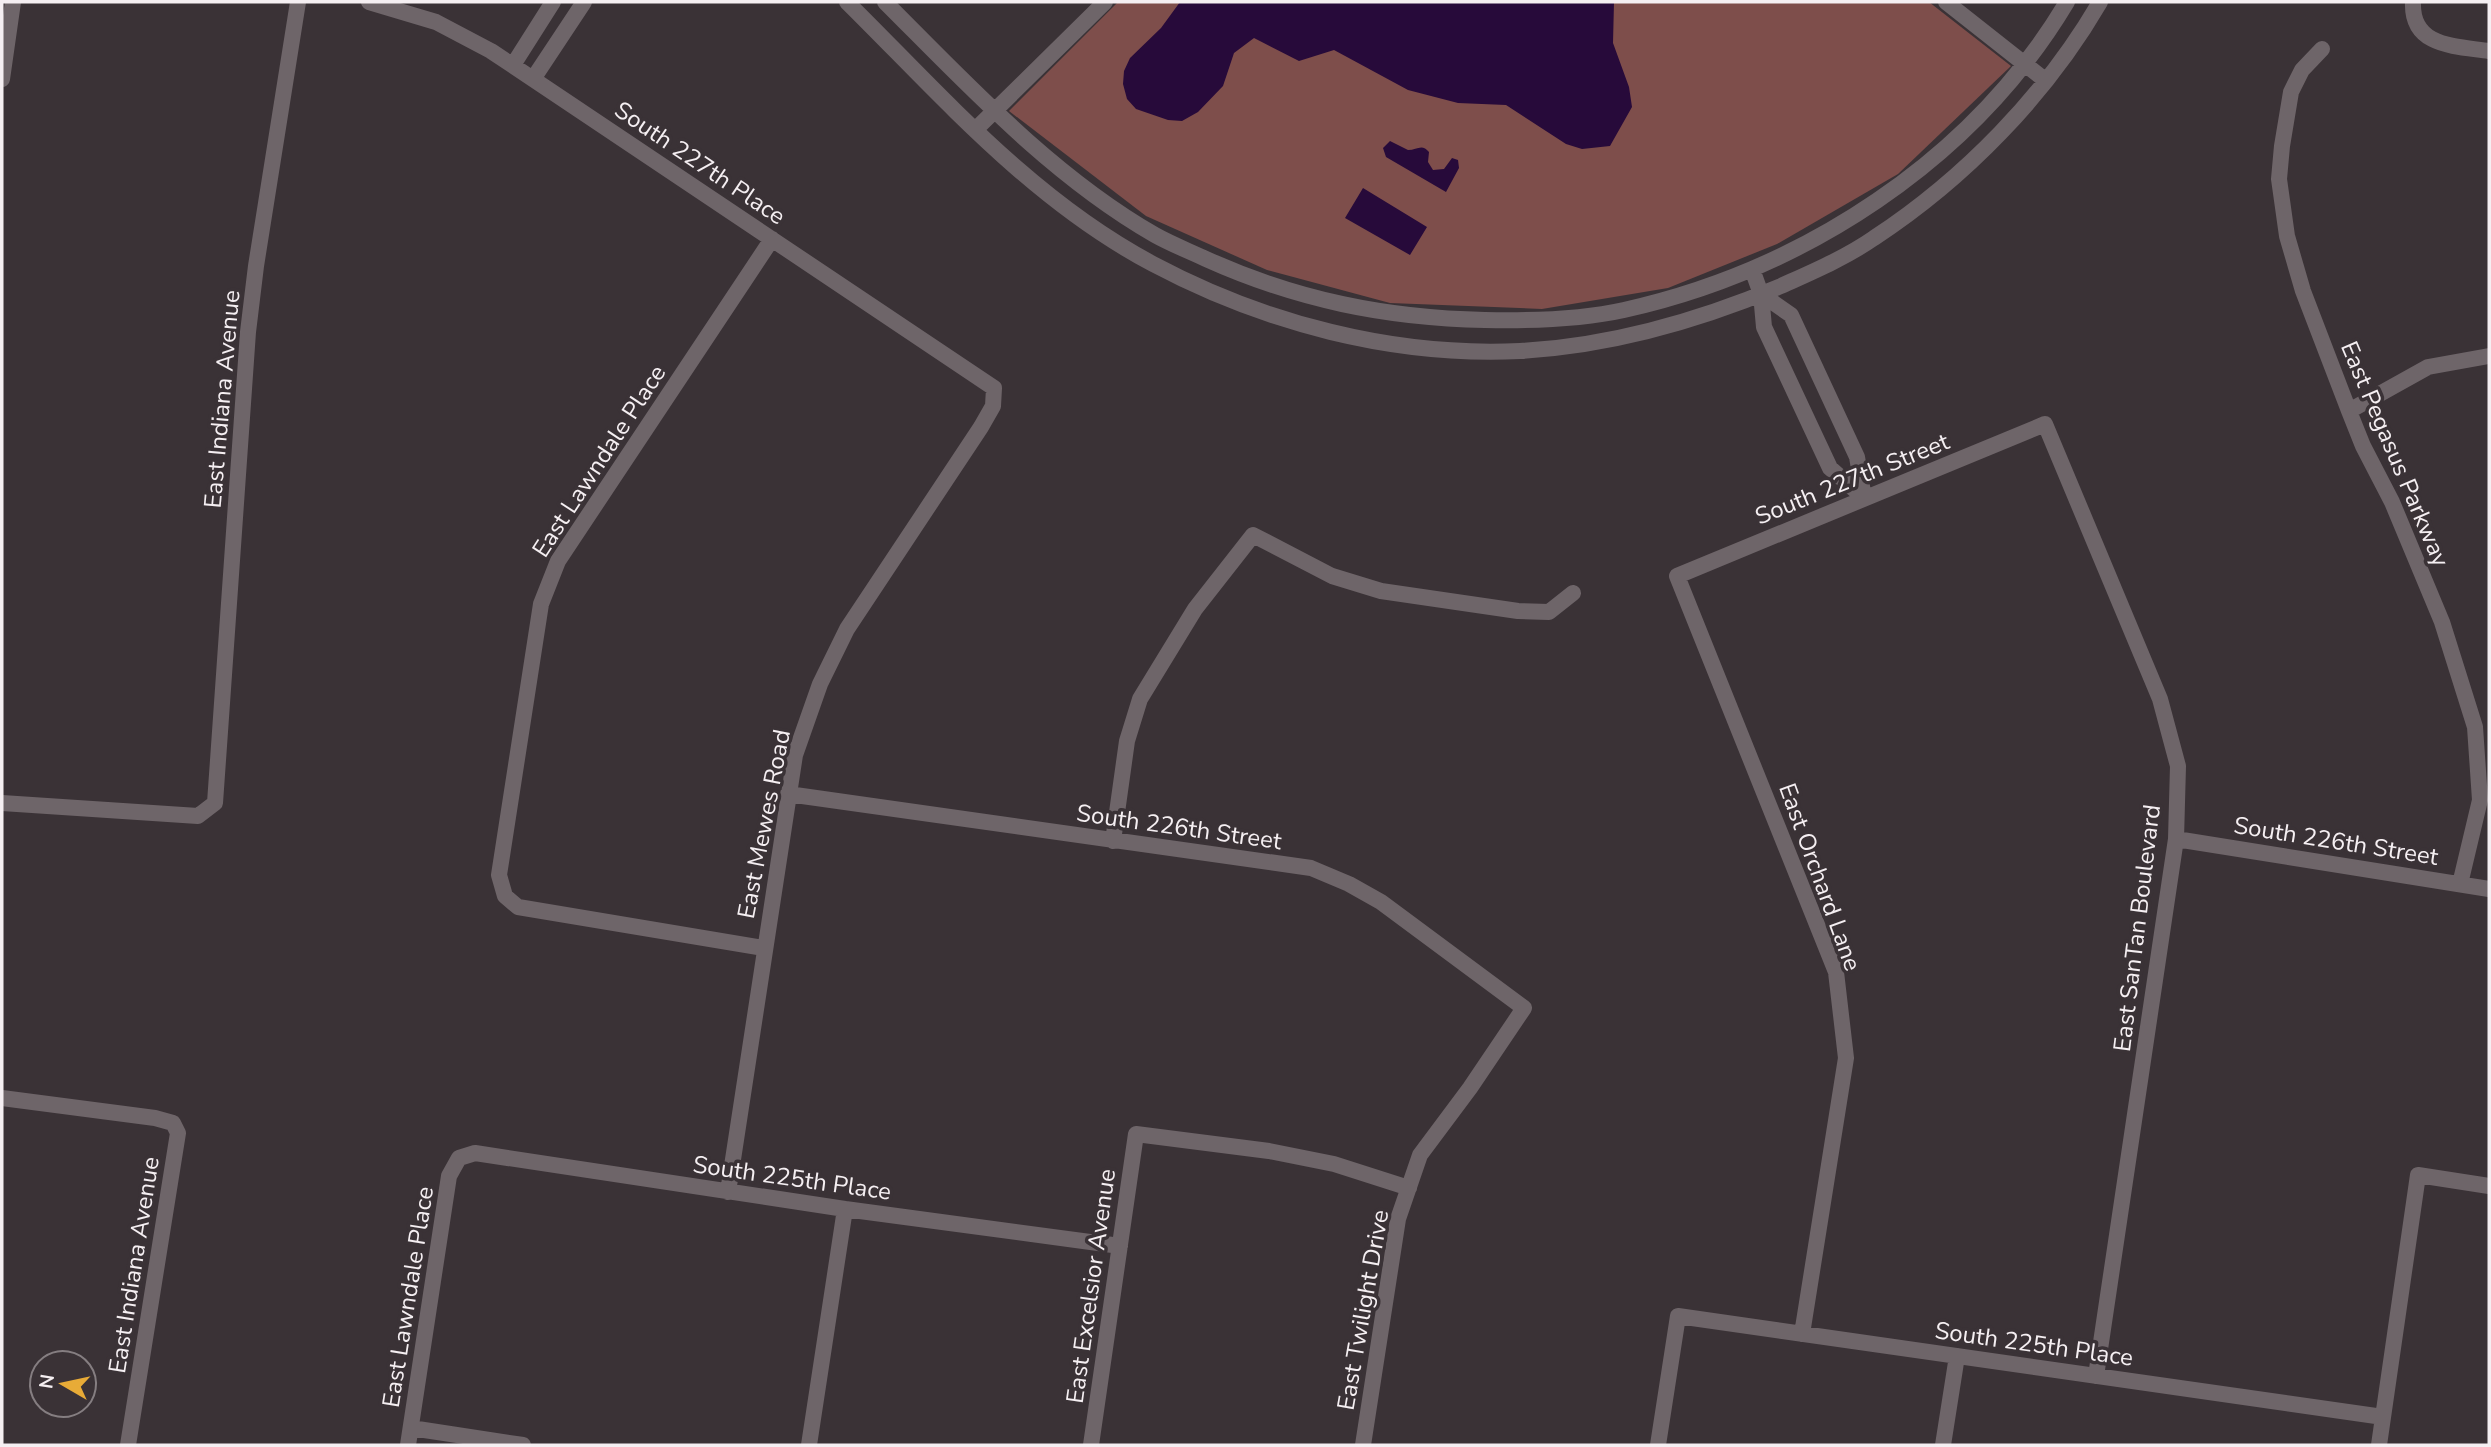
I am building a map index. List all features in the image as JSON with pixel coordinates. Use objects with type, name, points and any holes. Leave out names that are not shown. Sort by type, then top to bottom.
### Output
[{"type":"street","points":[[2,79],[13,2]]},
{"type":"street","name":"East Indiana Avenue","points":[[2,803],[198,816],[215,803],[248,332],[298,2]]},
{"type":"street","name":"South 227th Place","points":[[369,2],[436,22],[491,51],[994,388]]},
{"type":"street","points":[[513,65],[553,2]]},
{"type":"street","points":[[533,79],[584,2]]},
{"type":"street","points":[[847,2],[1028,180],[1071,214],[1153,264],[1249,309],[1329,332],[1426,348],[1519,351],[1626,337],[1704,316],[1817,270],[1884,231],[1947,183],[2008,124],[2067,54],[2100,2]]},
{"type":"street","points":[[885,2],[1024,138],[1100,199],[1158,237],[1262,282],[1347,307],[1440,320],[1525,321],[1622,310],[1671,298],[1752,269],[1849,219],[1886,195],[1949,143],[2025,64],[2050,31],[2067,2]]},
{"type":"street","points":[[975,130],[1105,2]]},
{"type":"street","points":[[1946,2],[2045,80]]},
{"type":"street","points":[[2412,10],[2424,35],[2446,45],[2489,51]]},
{"type":"street","name":"East Pegasus Parkway","points":[[2322,49],[2302,70],[2291,92],[2279,179],[2287,236],[2302,291],[2363,446],[2392,502],[2442,622],[2475,727],[2480,800],[2460,884]]},
{"type":"street","name":"East Lawndale Place","points":[[764,948],[518,908],[505,896],[499,876],[541,604],[558,561],[772,239]]},
{"type":"street","points":[[1752,269],[1761,294],[1763,327],[1830,468],[1864,498]]},
{"type":"street","points":[[1761,294],[1791,315],[1857,457],[1864,498]]},
{"type":"street","points":[[2349,411],[2428,367],[2489,356]]},
{"type":"street","name":"East Mewes Road","points":[[728,1192],[795,755],[820,684],[847,629],[981,427],[993,406],[994,388]]},
{"type":"street","points":[[1799,403],[1827,389]]},
{"type":"street","name":"South 227th Street","points":[[1677,576],[2045,424]]},
{"type":"street","name":"East SanTan Boulevard","points":[[2045,424],[2160,699],[2178,766],[2176,839],[2096,1376]]},
{"type":"street","points":[[1113,841],[1127,741],[1140,699],[1195,609],[1253,535],[1332,576],[1381,591],[1518,611],[1549,612],[1573,593]]},
{"type":"street","name":"East Orchard Lane","points":[[1677,576],[1836,972],[1846,1058],[1802,1334]]},
{"type":"street","name":"South 226th Street","points":[[788,794],[1311,868],[1349,884],[1381,902],[1524,1008]]},
{"type":"street","name":"South 226th Street","points":[[2176,839],[2489,888]]},
{"type":"street","name":"East Twilight Drive","points":[[1363,1445],[1398,1219],[1420,1155],[1470,1088],[1524,1008]]},
{"type":"street","name":"East Indiana Avenue","points":[[2,1098],[155,1118],[173,1123],[178,1133],[128,1445]]},
{"type":"street","name":"East Excelsior Avenue","points":[[1091,1445],[1136,1134],[1269,1151],[1334,1164],[1409,1188]]},
{"type":"street","name":"South 225th Place","points":[[459,1158],[475,1153],[845,1209],[1120,1246]]},
{"type":"street","name":"East Lawndale Place","points":[[408,1445],[449,1176],[459,1158]]},
{"type":"street","points":[[2379,1445],[2418,1175],[2489,1186]]},
{"type":"street","points":[[809,1445],[845,1209]]},
{"type":"street","name":"South 225th Place","points":[[1658,1445],[1678,1316],[2383,1417]]},
{"type":"street","points":[[1943,1445],[1957,1356]]},
{"type":"street","points":[[411,1428],[523,1445]]},
{"type":"shaded area","points":[[1118,2],[1929,2],[2011,66],[1898,174],[1777,244],[1668,288],[1542,309],[1390,303],[1267,270],[1146,216],[1009,111]]},
{"type":"shaded area","points":[[1180,2],[1614,2],[1613,43],[1629,87],[1632,107],[1610,146],[1582,149],[1566,144],[1506,105],[1458,103],[1408,90],[1334,50],[1299,61],[1254,38],[1234,53],[1223,86],[1198,112],[1182,121],[1168,120],[1136,109],[1127,99],[1123,84],[1124,71],[1130,58],[1161,28]]},
{"type":"shaded area","points":[[1390,141],[1408,150],[1422,147],[1426,149],[1429,152],[1428,162],[1433,170],[1444,169],[1452,158],[1458,160],[1459,168],[1446,192],[1386,157],[1383,148]]},
{"type":"shaded area","points":[[1363,188],[1427,227],[1410,255],[1345,218]]}]
